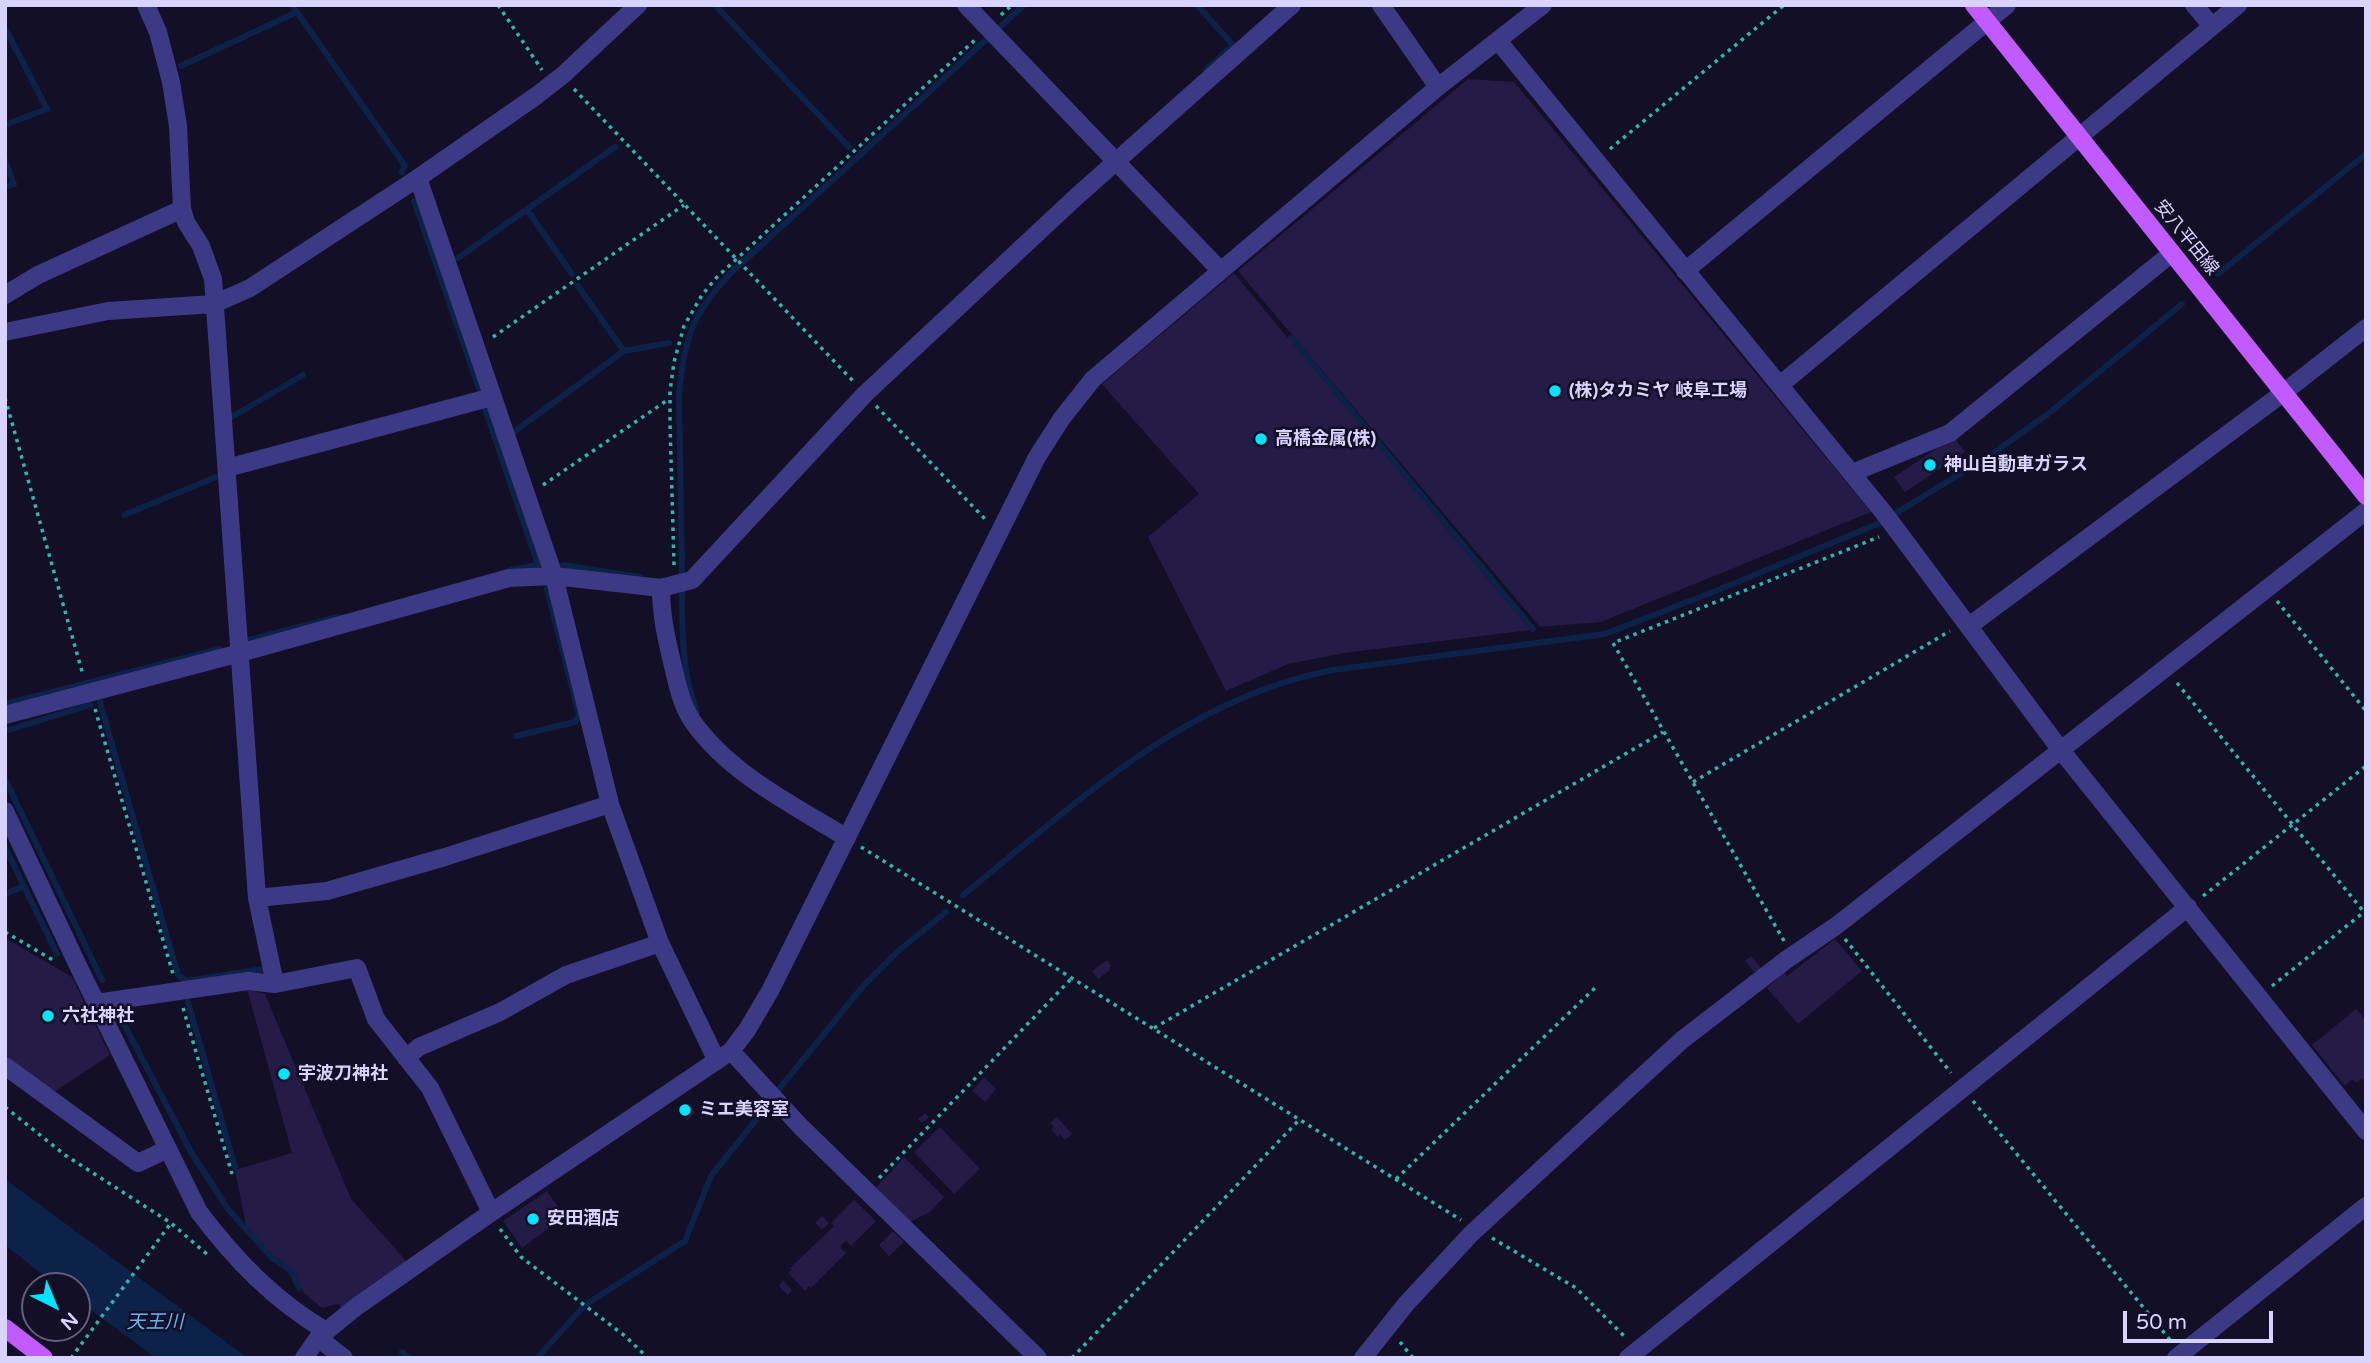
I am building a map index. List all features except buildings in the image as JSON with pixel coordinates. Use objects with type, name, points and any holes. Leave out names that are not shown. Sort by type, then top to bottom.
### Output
[{"type":"main road","name":"安八平田線","points":[[1974,5],[2366,496]]},
{"type":"main road","points":[[5,1328],[44,1358]]},
{"type":"street","points":[[146,5],[158,32],[171,82],[178,127],[182,209],[214,279],[257,898],[275,984]]},
{"type":"street","points":[[5,332],[108,312],[214,304],[250,288],[418,178],[557,80],[638,5]]},
{"type":"street","points":[[966,5],[1220,270]]},
{"type":"street","points":[[5,715],[509,578],[554,576],[668,586],[692,580],[865,394],[1115,162],[1292,5]]},
{"type":"street","points":[[1381,5],[1438,87]]},
{"type":"street","points":[[304,1357],[322,1334],[356,1307],[490,1213],[724,1056],[747,1030],[770,991],[1037,457],[1062,418],[1093,379],[1438,87],[1543,5]]},
{"type":"street","points":[[1685,271],[2007,5]]},
{"type":"street","points":[[2194,5],[2212,26]]},
{"type":"street","points":[[1780,384],[2238,5]]},
{"type":"street","points":[[1499,42],[1892,523],[2060,749],[2366,1131]]},
{"type":"street","points":[[418,178],[554,576],[610,804],[660,943],[724,1056],[800,1126],[1038,1358]]},
{"type":"street","points":[[5,295],[38,275],[182,209]]},
{"type":"street","points":[[1852,473],[1950,433],[2172,253]]},
{"type":"street","points":[[1967,624],[2283,393],[2366,328]]},
{"type":"street","points":[[227,468],[492,397]]},
{"type":"street","points":[[1363,1358],[1406,1304],[1476,1229],[1682,1040],[1836,926],[2366,511]]},
{"type":"street","points":[[668,586],[661,617],[681,697],[693,722],[749,778],[847,838]]},
{"type":"street","points":[[257,898],[327,891],[445,857],[610,804]]},
{"type":"street","points":[[5,811],[199,1212],[248,1271],[322,1334],[344,1358]]},
{"type":"street","points":[[1633,1354],[2188,907]]},
{"type":"street","points":[[406,1058],[419,1047],[500,1012],[566,975],[660,943]]},
{"type":"street","points":[[96,1003],[248,981],[275,984],[357,968],[376,1019],[430,1088],[490,1213]]},
{"type":"street","points":[[5,1066],[138,1163],[167,1149]]},
{"type":"street","points":[[2179,1356],[2366,1206]]},
{"type":"path","points":[[498,5],[557,80],[582,99],[984,519],[1002,528]]},
{"type":"path","points":[[1595,161],[1784,5]]},
{"type":"path","points":[[668,586],[670,398],[674,362],[684,326],[702,295],[736,259],[988,27]]},
{"type":"path","points":[[475,349],[684,205]]},
{"type":"path","points":[[5,398],[89,693],[232,1174]]},
{"type":"path","points":[[526,496],[670,398]]},
{"type":"path","points":[[1792,956],[1614,643],[1892,523]]},
{"type":"path","points":[[2267,589],[2366,711]]},
{"type":"path","points":[[1693,782],[1967,624]]},
{"type":"path","points":[[2165,669],[2365,911],[2259,997]]},
{"type":"path","points":[[1154,1028],[1663,732]]},
{"type":"path","points":[[2188,907],[2366,766]]},
{"type":"path","points":[[847,838],[1476,1229],[1576,1288],[1633,1354]]},
{"type":"path","points":[[1836,926],[1962,1088],[2179,1356]]},
{"type":"path","points":[[5,932],[63,965],[81,972]]},
{"type":"path","points":[[867,1191],[1072,978]]},
{"type":"path","points":[[1396,1179],[1597,986]]},
{"type":"path","points":[[5,1107],[65,1155],[171,1223],[71,1358]]},
{"type":"path","points":[[1072,1358],[1301,1118]]},
{"type":"path","points":[[490,1213],[520,1257],[625,1336],[648,1358]]},
{"type":"water","name":"天王川","points":[[5,1179],[248,1358],[156,1358],[91,1310],[91,1272],[39,1272],[5,1245]]},
{"type":"waterway","points":[[292,5],[405,166],[402,172]]},
{"type":"waterway","points":[[715,5],[849,147]]},
{"type":"waterway","points":[[999,28],[1024,5]]},
{"type":"waterway","points":[[1197,5],[1233,45],[1206,70]]},
{"type":"waterway","points":[[181,66],[297,12]]},
{"type":"waterway","points":[[5,28],[47,109],[5,125]]},
{"type":"waterway","points":[[744,261],[988,38]]},
{"type":"waterway","points":[[458,258],[615,147]]},
{"type":"waterway","points":[[2218,274],[2366,154]]},
{"type":"waterway","points":[[5,160],[14,184],[5,187]]},
{"type":"waterway","points":[[414,201],[480,391]]},
{"type":"waterway","points":[[527,210],[572,274]]},
{"type":"waterway","points":[[682,577],[679,394],[684,355],[702,309],[738,266]]},
{"type":"waterway","points":[[578,286],[624,351]]},
{"type":"waterway","points":[[963,895],[1135,758],[1228,704],[1279,684],[1333,670],[1605,634],[1880,523],[1989,456],[2048,414],[2182,304]]},
{"type":"waterway","points":[[1291,338],[1533,629]]},
{"type":"waterway","points":[[515,431],[624,351],[669,343]]},
{"type":"waterway","points":[[230,418],[303,375]]},
{"type":"waterway","points":[[483,403],[538,565],[511,570]]},
{"type":"waterway","points":[[124,515],[216,477]]},
{"type":"waterway","points":[[563,565],[640,577]]},
{"type":"waterway","points":[[516,736],[575,722],[579,715],[547,589]]},
{"type":"waterway","points":[[682,589],[686,667],[697,712]]},
{"type":"waterway","points":[[249,640],[338,617]]},
{"type":"waterway","points":[[5,704],[220,649]]},
{"type":"waterway","points":[[100,702],[178,975],[186,981],[263,969]]},
{"type":"waterway","points":[[5,731],[90,705]]},
{"type":"waterway","points":[[5,779],[102,980]]},
{"type":"waterway","points":[[5,847],[57,954]]},
{"type":"waterway","points":[[5,894],[24,886]]},
{"type":"waterway","points":[[779,1089],[864,985],[897,952],[946,912]]},
{"type":"waterway","points":[[188,1002],[235,1167]]},
{"type":"waterway","points":[[123,1022],[191,1152],[228,1209],[272,1258],[291,1271],[299,1288]]},
{"type":"waterway","points":[[537,1358],[585,1305],[685,1241],[711,1176],[764,1110]]},
{"type":"waterway","points":[[402,1352],[409,1358]]},
{"type":"place","name":"(株)タカミヤ 岐阜工場","points":[[1555,391]]},
{"type":"place","name":"高橋金属(株)","points":[[1261,439]]},
{"type":"place","name":"神山自動車ガラス","points":[[1930,465]]},
{"type":"place","name":"六社神社","points":[[48,1016]]},
{"type":"place","name":"宇波刀神社","points":[[284,1074]]},
{"type":"place","name":"ミエ美容室","points":[[685,1110]]},
{"type":"place","name":"安田酒店","points":[[533,1219]]}]
